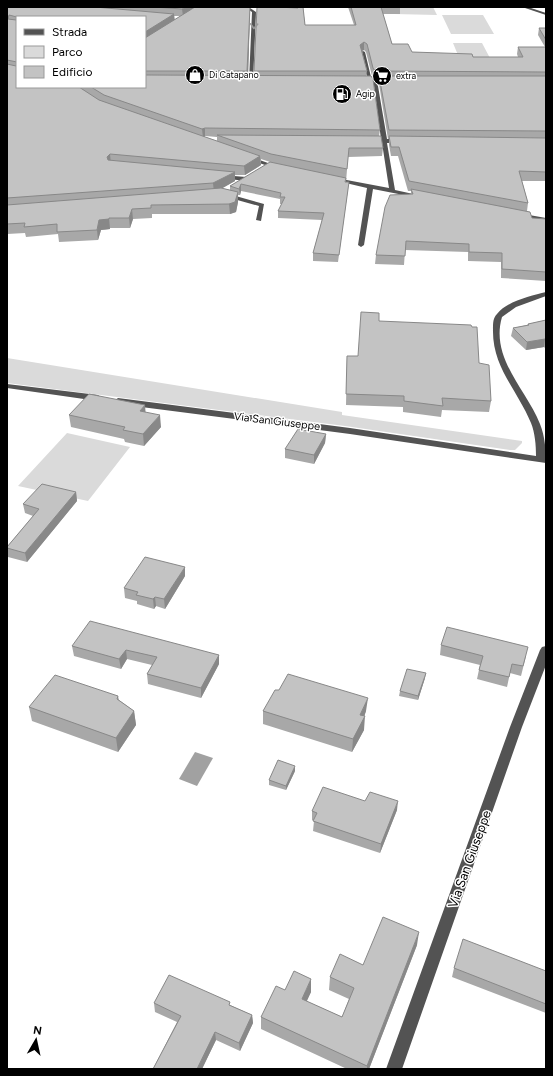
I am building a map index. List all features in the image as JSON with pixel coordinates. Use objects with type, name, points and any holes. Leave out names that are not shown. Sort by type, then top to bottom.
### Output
[{"type":"street","points":[[180,7],[201,8]]},
{"type":"street","points":[[231,7],[257,9]]},
{"type":"street","points":[[524,7],[546,14]]},
{"type":"street","points":[[194,12],[201,8]]},
{"type":"street","points":[[250,8],[254,12],[251,81]]},
{"type":"street","points":[[363,52],[370,77],[369,81]]},
{"type":"street","points":[[243,81],[258,81]]},
{"type":"street","points":[[369,81],[380,82]]},
{"type":"street","points":[[369,81],[376,86],[392,191]]},
{"type":"street","points":[[360,140],[407,141]]},
{"type":"street","points":[[240,155],[266,167],[289,170]]},
{"type":"street","points":[[214,176],[249,177],[234,187]]},
{"type":"street","points":[[326,178],[431,198]]},
{"type":"street","points":[[361,244],[370,187]]},
{"type":"street","points":[[227,190],[221,194],[262,205],[259,220]]},
{"type":"street","points":[[508,213],[546,220]]},
{"type":"street","points":[[543,459],[535,420],[498,356],[495,337],[498,317],[528,300],[546,294]]},
{"type":"street","name":"Via San Giuseppe","points":[[7,386],[350,431],[543,459]]},
{"type":"street","name":"Via San Giuseppe","points":[[394,1069],[516,727],[546,650]]},
{"type":"green space","points":[[391,7],[433,7],[437,15],[394,14]]},
{"type":"green space","points":[[442,15],[483,15],[494,34],[451,34]]},
{"type":"green space","points":[[453,43],[482,43],[491,60],[460,60]]},
{"type":"green space","points":[[7,358],[342,412],[342,415],[522,441],[522,443],[515,450],[510,450],[345,426],[7,383]]},
{"type":"green space","points":[[67,433],[130,447],[88,501],[18,486]]},
{"type":"shaded area","points":[[195,752],[213,758],[197,786],[179,779]]},
{"type":"building","points":[[7,7],[95,7],[174,14],[146,31],[146,16],[16,17],[9,15],[8,19],[16,20],[16,62],[7,60]]},
{"type":"building","points":[[154,7],[186,7],[182,9]]},
{"type":"building","points":[[195,7],[250,7],[247,71],[146,71],[146,37]]},
{"type":"building","points":[[257,7],[303,7],[305,25],[356,25],[351,7],[381,7],[392,44],[408,44],[412,52],[472,54],[473,57],[523,57],[518,47],[546,47],[546,72],[375,71],[367,44],[364,42],[360,45],[367,71],[254,71]]},
{"type":"building","points":[[539,28],[546,28],[546,40]]},
{"type":"building","points":[[7,64],[16,66],[16,88],[81,88],[99,100],[260,156],[244,166],[110,154],[107,157],[108,160],[235,172],[213,183],[7,198]]},
{"type":"building","points":[[146,75],[371,76],[373,79],[380,130],[202,129],[104,95],[93,88],[146,88]]},
{"type":"building","points":[[379,76],[546,76],[546,131],[389,130]]},
{"type":"building","points":[[217,135],[381,136],[383,148],[349,148],[347,169],[271,154]]},
{"type":"building","points":[[389,136],[546,138],[546,172],[519,171],[528,203],[409,181],[399,147],[391,147]]},
{"type":"building","points":[[270,162],[346,178],[345,182],[349,182],[339,255],[313,253],[324,213],[278,211],[285,197],[280,197],[281,193],[241,184],[239,189],[230,186]]},
{"type":"building","points":[[221,188],[238,192],[235,202],[229,204],[151,205],[151,208],[132,209],[129,218],[109,218],[99,220],[97,230],[57,232],[57,224],[24,227],[25,223],[7,224],[7,205]]},
{"type":"building","points":[[411,189],[530,212],[532,218],[546,219],[546,272],[502,269],[502,253],[469,252],[469,244],[406,241],[405,256],[376,255],[385,207],[390,195],[413,194]]},
{"type":"building","points":[[361,312],[379,313],[379,321],[471,325],[472,327],[477,327],[479,363],[489,365],[491,401],[442,398],[443,406],[404,401],[404,396],[346,394],[347,356],[358,356]]},
{"type":"building","points":[[546,320],[546,339],[527,342],[513,328],[529,325],[528,324]]},
{"type":"building","points":[[89,394],[145,405],[140,411],[160,415],[143,434],[123,430],[125,427],[69,415]]},
{"type":"building","points":[[298,429],[326,434],[314,455],[285,449]]},
{"type":"building","points":[[42,484],[76,492],[25,553],[7,548],[39,509],[23,504]]},
{"type":"building","points":[[145,557],[185,567],[164,599],[155,597],[153,599],[136,595],[138,592],[124,588]]},
{"type":"building","points":[[90,621],[219,655],[201,688],[147,674],[157,657],[126,650],[119,659],[72,646]]},
{"type":"building","points":[[447,627],[528,647],[523,666],[512,664],[509,677],[479,670],[483,656],[441,645]]},
{"type":"building","points":[[407,669],[426,673],[418,696],[400,691]]},
{"type":"building","points":[[288,674],[368,698],[360,715],[365,716],[353,739],[263,711],[275,690],[279,690]]},
{"type":"building","points":[[55,675],[118,696],[117,699],[134,711],[116,738],[29,707]]},
{"type":"building","points":[[278,760],[295,766],[286,786],[269,780]]},
{"type":"building","points":[[323,787],[365,801],[370,792],[398,801],[381,844],[313,821],[317,813],[312,811]]},
{"type":"building","points":[[383,917],[419,932],[367,1066],[261,1017],[276,986],[285,990],[294,971],[311,979],[302,999],[342,1017],[354,988],[330,977],[340,954],[363,965]]},
{"type":"building","points":[[463,939],[546,971],[546,1004],[454,968]]},
{"type":"building","points":[[169,975],[230,1002],[229,1005],[252,1015],[239,1043],[215,1032],[197,1069],[153,1069],[181,1016],[154,1003]]},
{"type":"place","name":"Di Catapano","points":[[195,75]]},
{"type":"place","name":"extra","points":[[382,76]]},
{"type":"place","name":"Agip","points":[[342,94]]}]
